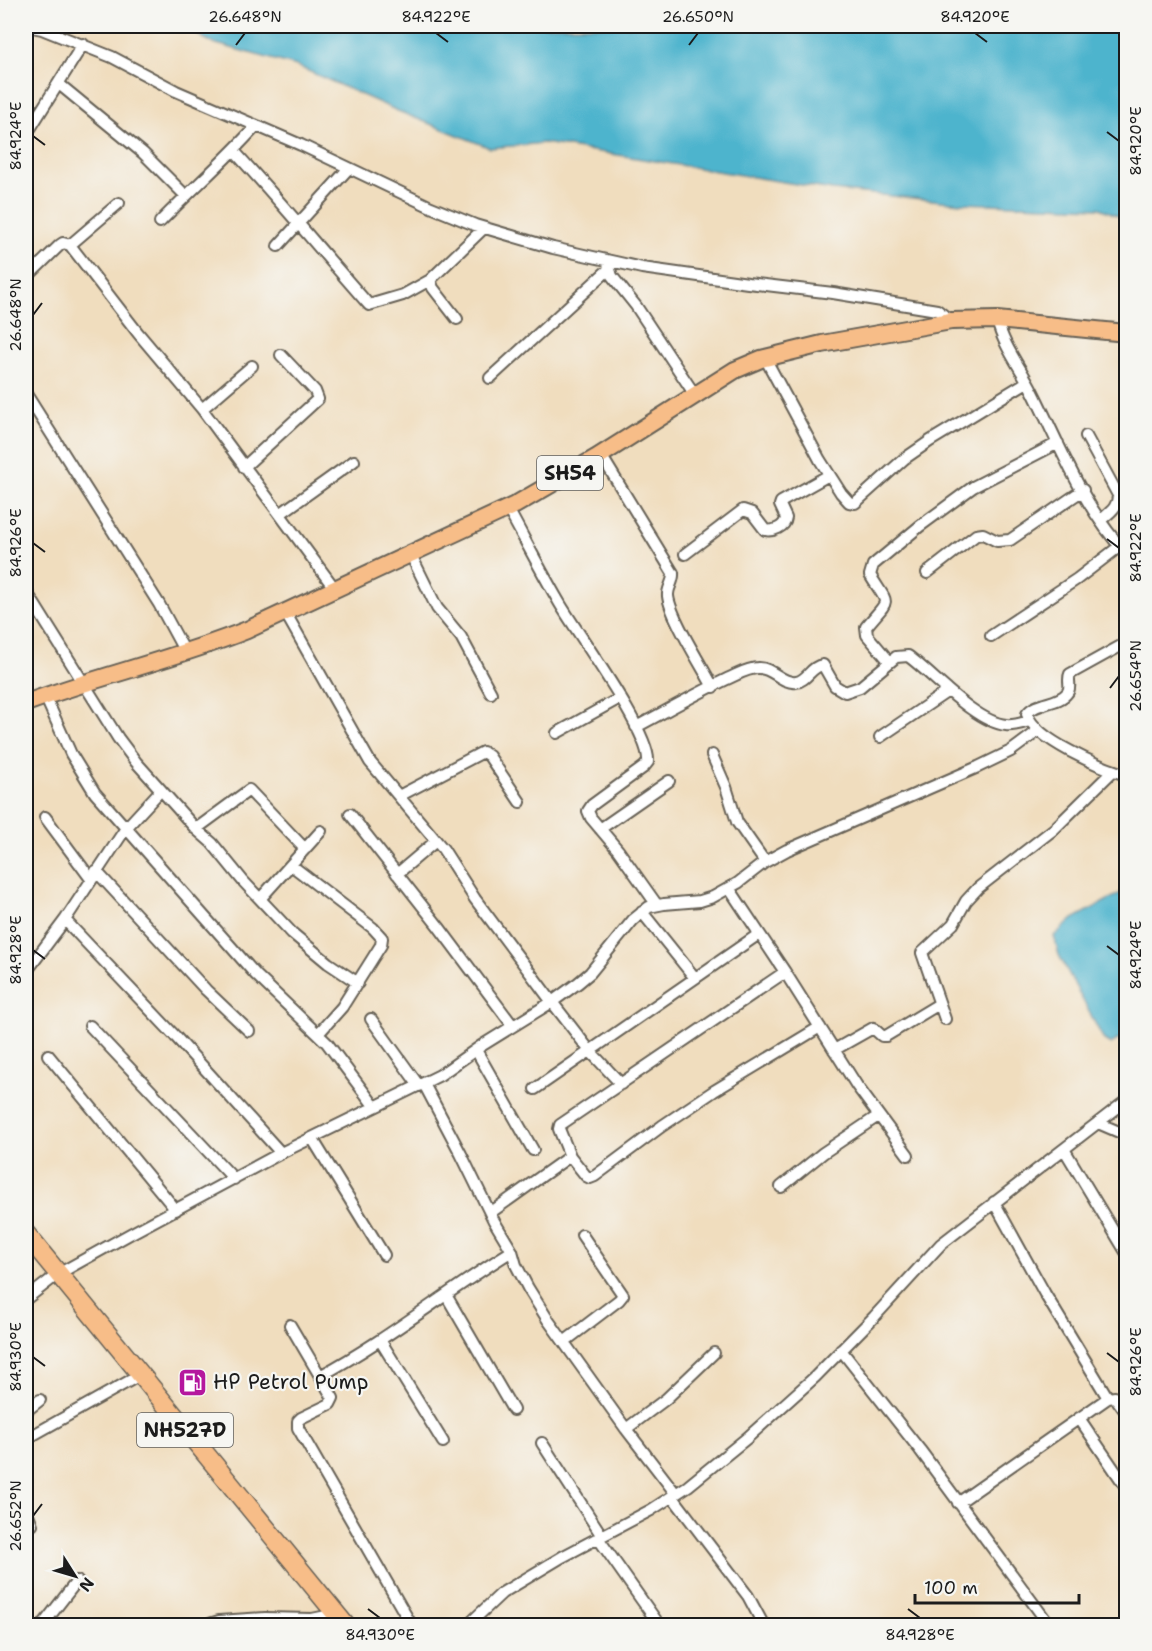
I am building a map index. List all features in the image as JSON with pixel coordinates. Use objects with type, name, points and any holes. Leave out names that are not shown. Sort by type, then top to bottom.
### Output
[{"type":"highway","name":"NH527D","points":[[26,1234],[341,1620]]},
{"type":"main road","name":"SH54","points":[[26,703],[83,682],[185,652],[238,633],[508,509],[601,455],[735,370],[765,358],[822,344],[951,321],[997,320],[1126,333]]},
{"type":"street","points":[[27,26],[83,44],[176,91],[431,207],[484,228],[608,265],[833,293],[937,310],[951,321]]},
{"type":"street","points":[[26,135],[83,44]]},
{"type":"street","points":[[59,84],[143,153],[186,196]]},
{"type":"street","points":[[160,222],[234,151],[256,126]]},
{"type":"street","points":[[234,151],[300,223],[369,305],[403,295],[430,280],[484,228]]},
{"type":"street","points":[[278,246],[349,168]]},
{"type":"street","points":[[70,245],[119,203]]},
{"type":"street","points":[[26,278],[60,245],[63,243],[70,245],[138,333],[202,409],[335,589]]},
{"type":"street","points":[[490,378],[608,265]]},
{"type":"street","points":[[608,265],[695,395]]},
{"type":"street","points":[[430,280],[433,288],[457,319]]},
{"type":"street","points":[[991,636],[1123,549],[1111,537],[1083,490],[999,331],[997,320]]},
{"type":"street","points":[[244,467],[318,399],[315,391],[281,355]]},
{"type":"street","points":[[765,358],[829,475],[849,502],[855,503],[904,459],[1027,382]]},
{"type":"street","points":[[202,409],[252,366]]},
{"type":"street","points":[[26,394],[153,594],[185,652]]},
{"type":"street","points":[[1086,436],[1118,495],[1115,507],[1101,520]]},
{"type":"street","points":[[890,662],[866,631],[866,627],[884,606],[886,600],[870,574],[873,566],[920,526],[973,487],[1058,443]]},
{"type":"street","points":[[601,455],[673,573],[668,598],[673,612],[713,687]]},
{"type":"street","points":[[280,514],[354,461]]},
{"type":"street","points":[[685,554],[743,510],[752,513],[765,530],[773,530],[782,525],[786,518],[780,505],[781,502],[829,475]]},
{"type":"street","points":[[927,573],[976,536],[983,534],[997,541],[1010,540],[1083,490]]},
{"type":"street","points":[[508,509],[559,602],[636,726],[647,753],[648,762],[590,808],[589,814],[618,850],[657,906]]},
{"type":"street","points":[[410,553],[437,608],[461,637],[491,693]]},
{"type":"street","points":[[26,591],[118,738],[136,762],[196,829],[212,843],[260,899],[309,947],[358,983]]},
{"type":"street","points":[[285,612],[370,762],[436,841],[475,899],[552,1002],[590,1050],[621,1084]]},
{"type":"street","points":[[1126,643],[1070,674],[1067,694],[1030,710],[1027,714],[1029,721],[1038,731],[1063,747],[1126,775]]},
{"type":"street","points":[[636,726],[755,668],[764,668],[795,683],[801,681],[817,666],[823,665],[835,686],[840,690],[852,691],[896,657],[908,656],[948,691],[996,723],[1007,725],[1029,721]]},
{"type":"street","points":[[880,737],[948,691]]},
{"type":"street","points":[[45,696],[81,773],[109,810],[256,975],[337,1054],[375,1107]]},
{"type":"street","points":[[557,733],[620,698]]},
{"type":"street","points":[[26,1299],[58,1274],[281,1153],[440,1076],[476,1050],[552,1002],[590,972],[642,912],[657,906],[700,901],[729,888],[765,862],[814,837],[978,767],[1011,751],[1038,731]]},
{"type":"street","points":[[399,796],[483,752],[489,756],[520,802]]},
{"type":"street","points":[[712,755],[726,787],[737,822],[765,862]]},
{"type":"street","points":[[945,1019],[922,953],[952,924],[966,901],[978,888],[1026,848],[1054,829],[1113,771]]},
{"type":"street","points":[[600,829],[669,781]]},
{"type":"street","points":[[26,972],[65,920],[126,828],[161,790]]},
{"type":"street","points":[[196,829],[249,790],[305,849]]},
{"type":"street","points":[[350,814],[513,1026]]},
{"type":"street","points":[[45,817],[94,875],[249,1031]]},
{"type":"street","points":[[260,899],[321,831]]},
{"type":"street","points":[[397,874],[436,841]]},
{"type":"street","points":[[291,865],[380,936],[381,945],[358,983],[342,1007],[318,1034]]},
{"type":"street","points":[[729,888],[878,1116],[908,1155]]},
{"type":"street","points":[[642,912],[695,978]]},
{"type":"street","points":[[65,920],[175,1036],[281,1153]]},
{"type":"street","points":[[535,1089],[759,934]]},
{"type":"street","points":[[785,972],[559,1126],[570,1156],[586,1176],[590,1178],[595,1176],[714,1091],[820,1027]]},
{"type":"street","points":[[834,1050],[872,1029],[886,1036],[939,1004]]},
{"type":"street","points":[[371,1019],[421,1085],[461,1154],[512,1251],[516,1265],[528,1288],[626,1429],[748,1596],[764,1626]]},
{"type":"street","points":[[90,1026],[234,1179]]},
{"type":"street","points":[[476,1050],[533,1150]]},
{"type":"street","points":[[48,1054],[176,1210]]},
{"type":"street","points":[[468,1626],[502,1593],[674,1495],[747,1438],[841,1350],[941,1244],[1126,1101]]},
{"type":"street","points":[[781,1187],[823,1153],[878,1116]]},
{"type":"street","points":[[1098,1123],[1126,1135]]},
{"type":"street","points":[[312,1138],[384,1255]]},
{"type":"street","points":[[1064,1149],[1126,1252]]},
{"type":"street","points":[[490,1213],[570,1156]]},
{"type":"street","points":[[994,1202],[1045,1294],[1108,1398]]},
{"type":"street","points":[[564,1342],[623,1295],[582,1235]]},
{"type":"street","points":[[320,1376],[361,1353],[512,1251]]},
{"type":"street","points":[[446,1295],[513,1410]]},
{"type":"street","points":[[290,1325],[333,1401],[301,1418],[298,1421],[298,1428],[412,1626]]},
{"type":"street","points":[[380,1340],[443,1442]]},
{"type":"street","points":[[841,1350],[920,1450],[1044,1623]]},
{"type":"street","points":[[626,1429],[674,1392],[714,1353]]},
{"type":"street","points":[[26,1439],[140,1375]]},
{"type":"street","points":[[958,1503],[1108,1398],[1118,1399],[1126,1412]]},
{"type":"street","points":[[26,1411],[40,1400]]},
{"type":"street","points":[[1079,1418],[1126,1487]]},
{"type":"street","points":[[542,1443],[600,1537],[660,1626]]},
{"type":"street","points":[[26,1509],[32,1525]]},
{"type":"street","points":[[42,1626],[77,1581]]},
{"type":"street","points":[[204,1625],[219,1621],[265,1618],[341,1620]]},
{"type":"water","points":[[181,26],[1126,26],[1126,219],[1100,208],[961,203],[833,190],[544,143],[490,148],[398,111],[297,66],[213,43]]},
{"type":"water","points":[[1126,890],[1126,1034],[1111,1044],[1104,1040],[1059,955],[1054,936],[1073,919]]},
{"type":"place","name":"HP Petrol Pump","points":[[192,1382]]}]
